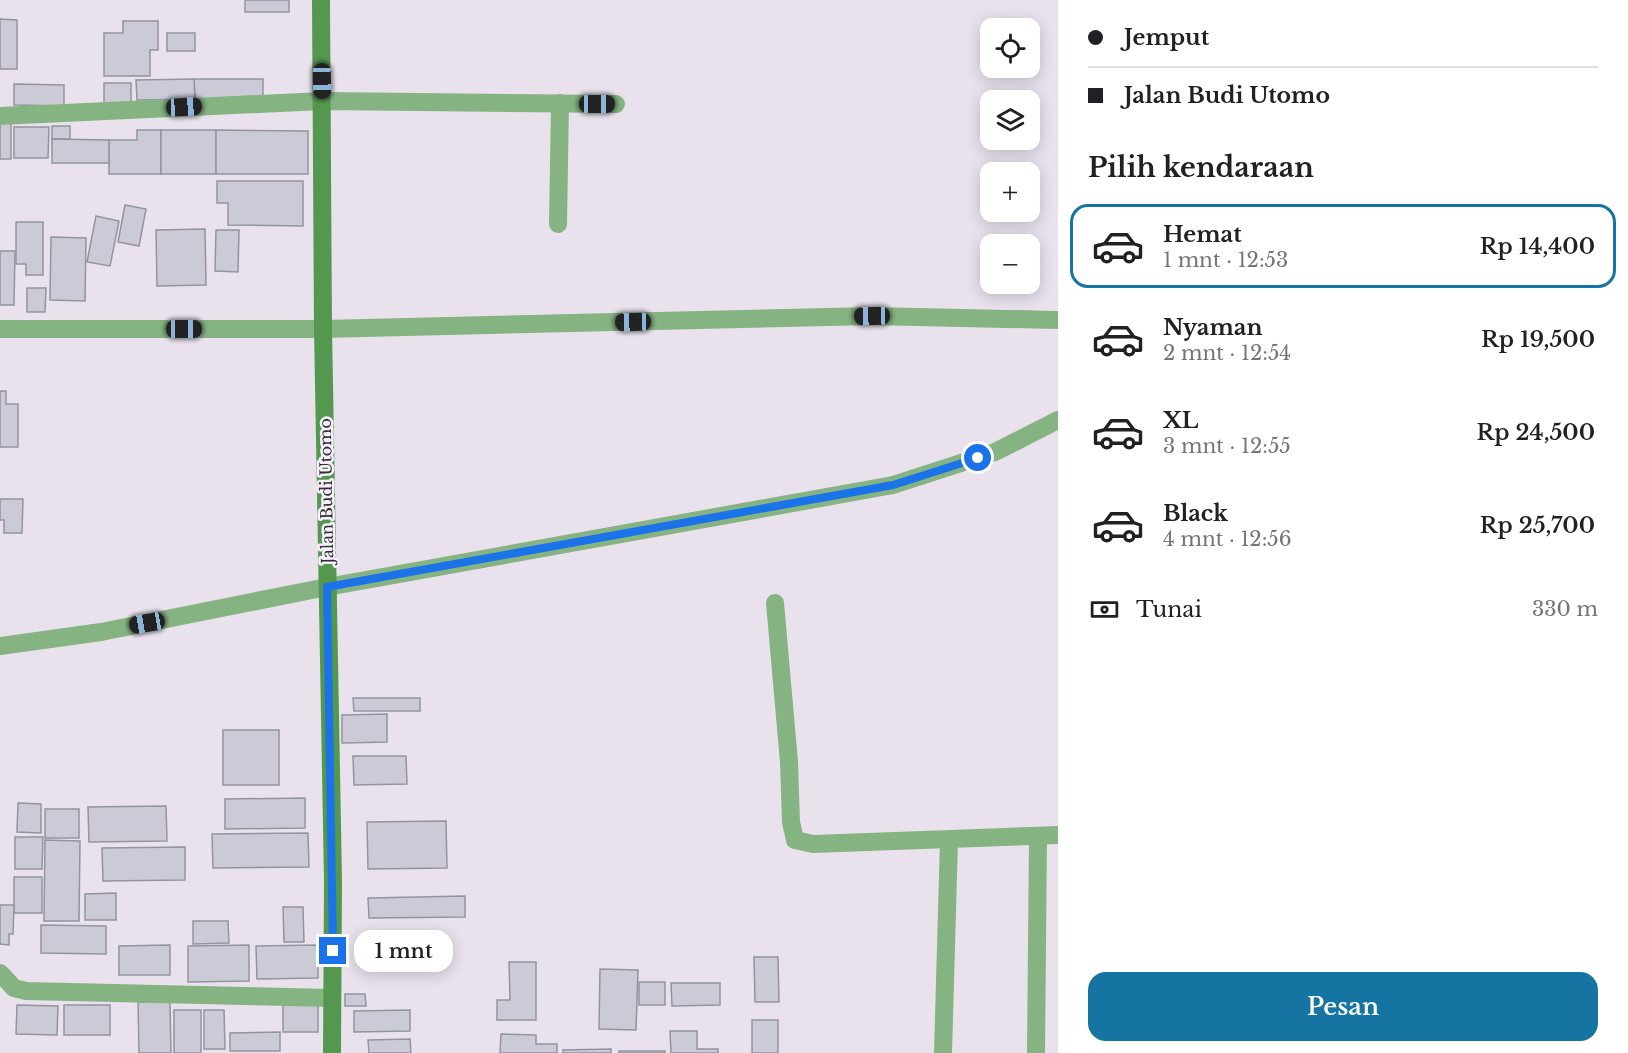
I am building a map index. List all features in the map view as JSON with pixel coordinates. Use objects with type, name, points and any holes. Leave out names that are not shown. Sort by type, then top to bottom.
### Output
[{"type":"street","name":"Jalan Budi Utomo","points":[[321,0],[323,329],[333,881],[332,1053]]},
{"type":"street","points":[[0,116],[323,101],[616,104]]},
{"type":"street","points":[[558,224],[560,103]]},
{"type":"street","points":[[0,329],[323,329],[872,316],[1058,320]]},
{"type":"street","points":[[0,646],[147,623],[327,587],[893,485],[995,452],[1058,420]]},
{"type":"street","points":[[775,603],[789,762],[792,834],[795,840],[813,844],[1058,835]]},
{"type":"street","points":[[1036,1053],[1038,836]]},
{"type":"street","points":[[944,1053],[949,840]]},
{"type":"street","points":[[0,973],[14,988],[26,991],[332,998]]},
{"type":"building","points":[[245,0],[289,0],[289,12],[245,12]]},
{"type":"building","points":[[0,19],[17,20],[17,69],[0,69]]},
{"type":"building","points":[[123,21],[158,21],[158,50],[150,50],[150,76],[104,76],[104,33],[123,33]]},
{"type":"building","points":[[167,33],[195,33],[195,51],[167,51]]},
{"type":"building","points":[[194,79],[263,79],[263,98],[195,99]]},
{"type":"building","points":[[194,79],[195,99],[137,100],[136,80]]},
{"type":"building","points":[[104,83],[131,83],[131,103],[104,103]]},
{"type":"building","points":[[14,84],[64,85],[64,106],[14,105]]},
{"type":"building","points":[[0,123],[11,123],[11,159],[0,159]]},
{"type":"building","points":[[52,126],[70,126],[70,139],[52,139]]},
{"type":"building","points":[[14,127],[49,127],[48,158],[14,158]]},
{"type":"building","points":[[137,130],[161,130],[161,174],[109,174],[109,140],[137,140]]},
{"type":"building","points":[[161,130],[216,130],[216,174],[161,174]]},
{"type":"building","points":[[216,130],[308,131],[308,174],[216,174]]},
{"type":"building","points":[[52,139],[109,140],[109,163],[52,163]]},
{"type":"building","points":[[217,181],[303,181],[303,226],[228,225],[228,203],[217,203]]},
{"type":"building","points":[[125,205],[146,209],[139,246],[118,242]]},
{"type":"building","points":[[96,216],[119,221],[110,266],[87,262]]},
{"type":"building","points":[[16,222],[43,222],[43,275],[26,275],[26,264],[16,264]]},
{"type":"building","points":[[205,229],[206,285],[157,286],[156,230]]},
{"type":"building","points":[[216,230],[239,230],[238,272],[215,271]]},
{"type":"building","points":[[51,237],[86,238],[85,301],[50,300]]},
{"type":"building","points":[[0,251],[15,251],[14,305],[0,305]]},
{"type":"building","points":[[27,288],[46,288],[45,312],[27,312]]},
{"type":"building","points":[[0,391],[6,391],[6,404],[18,404],[18,447],[0,447]]},
{"type":"building","points":[[0,499],[23,499],[22,533],[4,533],[4,520],[0,520]]},
{"type":"building","points":[[353,698],[420,698],[420,711],[354,711]]},
{"type":"building","points":[[387,714],[387,742],[342,743],[342,715]]},
{"type":"building","points":[[223,730],[279,730],[279,785],[223,785]]},
{"type":"building","points":[[353,756],[406,756],[407,784],[354,785]]},
{"type":"building","points":[[305,798],[305,828],[225,829],[225,799]]},
{"type":"building","points":[[18,803],[41,804],[41,833],[17,832]]},
{"type":"building","points":[[166,806],[167,841],[89,842],[88,807]]},
{"type":"building","points":[[45,809],[79,809],[79,838],[45,838]]},
{"type":"building","points":[[446,821],[447,868],[368,869],[367,822]]},
{"type":"building","points":[[308,833],[309,867],[213,868],[212,834]]},
{"type":"building","points":[[15,837],[43,837],[42,869],[15,869]]},
{"type":"building","points":[[45,840],[80,841],[79,921],[44,921]]},
{"type":"building","points":[[185,847],[185,880],[103,881],[102,848]]},
{"type":"building","points":[[14,877],[42,877],[42,913],[14,913]]},
{"type":"building","points":[[116,893],[116,920],[85,920],[85,894]]},
{"type":"building","points":[[465,896],[465,917],[369,918],[368,898]]},
{"type":"building","points":[[0,905],[14,905],[13,934],[9,934],[9,945],[0,944]]},
{"type":"building","points":[[283,907],[303,907],[304,942],[284,942]]},
{"type":"building","points":[[193,921],[228,921],[229,943],[193,944]]},
{"type":"building","points":[[41,925],[106,926],[106,954],[41,953]]},
{"type":"building","points":[[170,945],[170,975],[119,975],[119,946]]},
{"type":"building","points":[[249,945],[249,981],[188,982],[188,946]]},
{"type":"building","points":[[318,945],[318,978],[257,979],[256,946]]},
{"type":"building","points":[[754,957],[778,957],[779,1002],[755,1002]]},
{"type":"building","points":[[509,962],[536,962],[536,1020],[497,1020],[497,1000],[510,1000]]},
{"type":"building","points":[[600,969],[638,970],[636,1030],[599,1029]]},
{"type":"building","points":[[639,982],[665,982],[665,1005],[639,1005]]},
{"type":"building","points":[[671,983],[720,983],[720,1005],[672,1006]]},
{"type":"building","points":[[345,994],[365,994],[366,1006],[345,1006]]},
{"type":"building","points":[[138,1002],[170,1002],[171,1053],[139,1053]]},
{"type":"building","points":[[318,1004],[318,1032],[283,1032],[283,1005]]},
{"type":"building","points":[[17,1005],[58,1006],[57,1035],[16,1034]]},
{"type":"building","points":[[64,1005],[110,1005],[110,1035],[64,1035]]},
{"type":"building","points":[[174,1010],[201,1010],[201,1053],[174,1053]]},
{"type":"building","points":[[204,1010],[224,1010],[225,1049],[204,1049]]},
{"type":"building","points":[[410,1010],[410,1031],[354,1032],[354,1011]]},
{"type":"building","points":[[752,1020],[778,1020],[778,1053],[752,1053]]},
{"type":"building","points":[[670,1031],[697,1031],[697,1049],[718,1049],[718,1053],[671,1053]]},
{"type":"building","points":[[280,1032],[280,1051],[230,1051],[230,1033]]},
{"type":"building","points":[[501,1034],[536,1035],[536,1044],[557,1044],[557,1053],[500,1053]]},
{"type":"building","points":[[410,1039],[411,1053],[369,1053],[368,1040]]},
{"type":"building","points":[[611,1049],[611,1053],[563,1053],[563,1050]]},
{"type":"building","points":[[619,1051],[665,1051],[665,1053],[619,1053]]},
{"type":"route","points":[[333,951],[327,587],[893,485],[978,458]]}]
